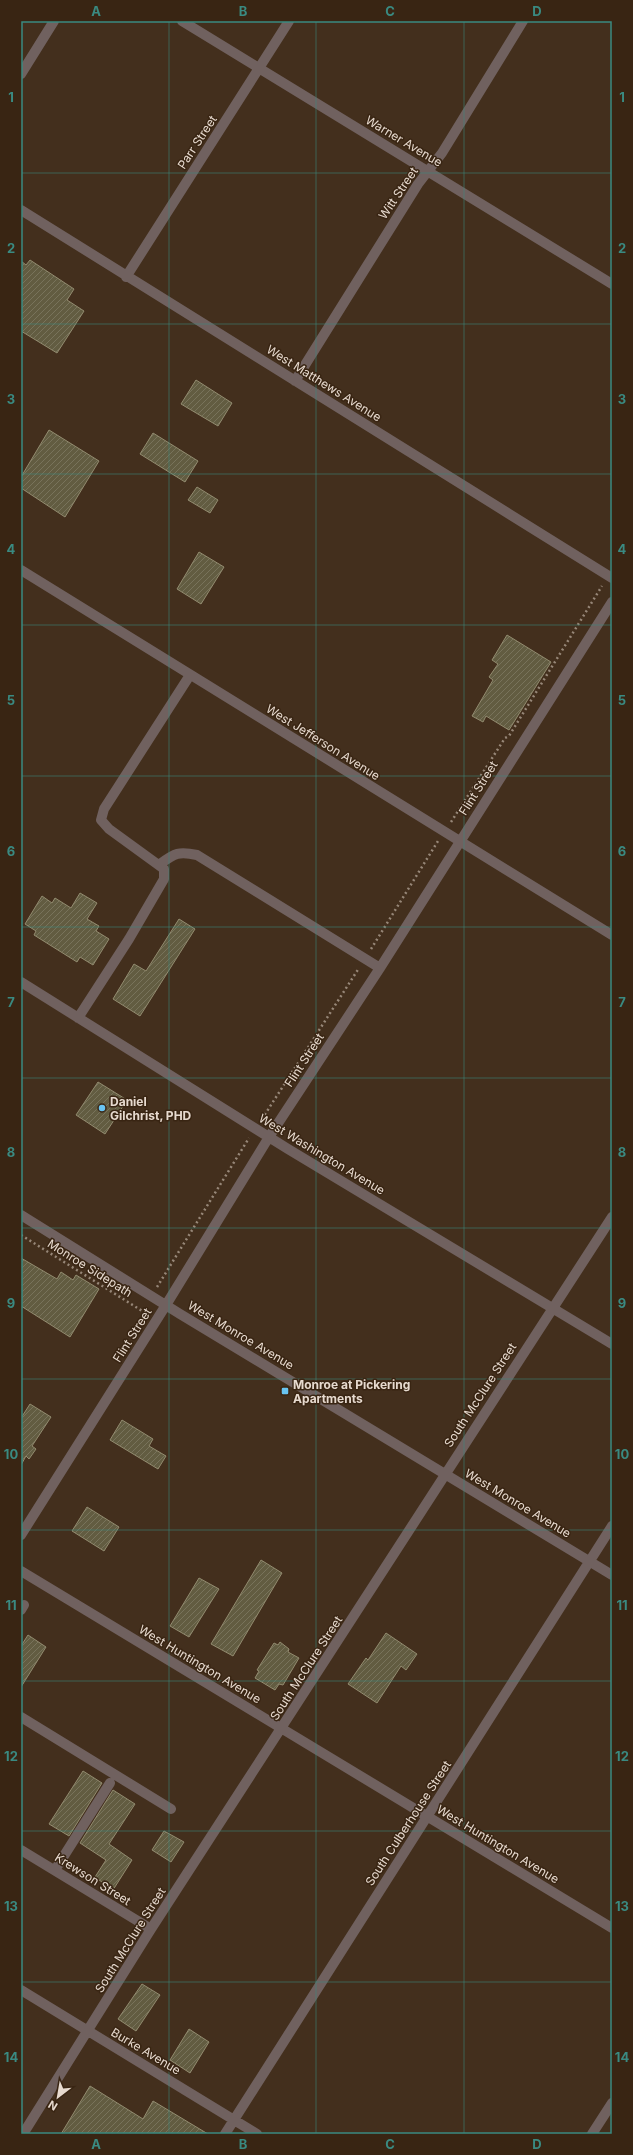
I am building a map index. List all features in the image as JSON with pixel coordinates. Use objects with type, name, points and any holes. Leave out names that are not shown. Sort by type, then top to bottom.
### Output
[{"type":"street","points":[[21,74],[54,21]]},
{"type":"street","name":"Warner Avenue","points":[[182,21],[612,284]]},
{"type":"street","name":"Parr Street","points":[[126,277],[289,21]]},
{"type":"street","name":"Witt Street","points":[[295,380],[418,184],[442,153],[523,21]]},
{"type":"street","name":"West Matthews Avenue","points":[[21,210],[126,277],[215,330],[612,578]]},
{"type":"street","name":"West Jefferson Avenue","points":[[21,570],[612,935]]},
{"type":"street","name":"Flint Street","points":[[21,1536],[166,1305],[269,1137],[380,968],[612,602]]},
{"type":"street","points":[[78,1018],[129,939],[164,879],[164,869],[160,864],[109,829],[101,820],[104,809],[190,675]]},
{"type":"street","points":[[160,864],[172,856],[182,852],[198,855],[380,968]]},
{"type":"street","name":"West Washington Avenue","points":[[21,982],[269,1137],[612,1344]]},
{"type":"street","name":"West Monroe Avenue","points":[[21,1215],[166,1305],[612,1575]]},
{"type":"street","name":"South McClure Street","points":[[23,2134],[151,1930],[282,1730],[538,1328],[553,1309],[612,1217]]},
{"type":"street","name":"South Culberhouse Street","points":[[225,2134],[612,1526]]},
{"type":"street","name":"West Huntington Avenue","points":[[21,1571],[612,1928]]},
{"type":"street","points":[[21,1717],[171,1809]]},
{"type":"street","points":[[55,1870],[110,1783]]},
{"type":"street","name":"Krewson Street","points":[[21,1850],[151,1930]]},
{"type":"street","name":"Burke Avenue","points":[[21,1990],[257,2134]]},
{"type":"street","points":[[592,2134],[612,2103]]},
{"type":"path","name":"Monroe Sidepath","points":[[21,1235],[149,1316]]},
{"type":"building","points":[[30,260],[74,289],[67,300],[84,311],[57,353],[21,331],[21,261],[26,265]]},
{"type":"building","points":[[196,380],[232,403],[218,426],[181,404]]},
{"type":"building","points":[[49,430],[99,461],[65,517],[21,488],[21,477]]},
{"type":"building","points":[[153,433],[198,461],[185,482],[140,454]]},
{"type":"building","points":[[197,487],[218,500],[210,513],[188,500]]},
{"type":"building","points":[[199,552],[224,567],[201,604],[177,589]]},
{"type":"building","points":[[507,635],[551,662],[509,730],[486,716],[483,722],[472,716],[493,680],[489,677],[498,664],[492,660]]},
{"type":"building","points":[[80,893],[97,903],[87,919],[99,926],[96,931],[109,939],[93,965],[80,957],[77,962],[34,935],[36,931],[25,924],[42,896],[52,903],[55,898],[71,908]]},
{"type":"building","points":[[179,919],[195,929],[140,1016],[113,999],[134,964],[146,971]]},
{"type":"building","name":"Daniel Gilchrist, PHD","points":[[98,1082],[127,1100],[105,1134],[76,1115]]},
{"type":"building","points":[[21,1258],[57,1279],[61,1272],[73,1280],[76,1275],[99,1289],[70,1337],[21,1306]]},
{"type":"building","points":[[30,1404],[51,1417],[32,1446],[36,1449],[29,1459],[26,1456],[21,1465],[21,1418]]},
{"type":"building","points":[[122,1420],[153,1439],[149,1446],[166,1456],[158,1469],[110,1440]]},
{"type":"building","points":[[87,1507],[119,1527],[104,1551],[72,1531]]},
{"type":"building","points":[[261,1560],[282,1573],[233,1656],[211,1644]]},
{"type":"building","points":[[199,1578],[219,1589],[189,1637],[170,1626]]},
{"type":"building","points":[[386,1633],[417,1654],[406,1670],[401,1666],[377,1703],[348,1684],[366,1658],[368,1660]]},
{"type":"building","points":[[28,1635],[46,1647],[21,1687],[21,1646]]},
{"type":"building","points":[[280,1642],[289,1649],[288,1652],[299,1658],[283,1685],[279,1684],[275,1690],[255,1678],[259,1671],[257,1670],[274,1643],[278,1645]]},
{"type":"building","points":[[83,1771],[102,1783],[69,1836],[49,1824]]},
{"type":"building","points":[[113,1790],[135,1804],[109,1844],[132,1860],[113,1890],[95,1877],[106,1860],[80,1843]]},
{"type":"building","points":[[164,1831],[184,1842],[171,1862],[152,1850]]},
{"type":"building","points":[[142,1984],[160,1995],[136,2031],[118,2019]]},
{"type":"building","points":[[189,2029],[209,2042],[190,2073],[170,2060]]},
{"type":"building","points":[[90,2086],[143,2119],[153,2101],[208,2134],[61,2134]]},
{"type":"place","name":"Daniel Gilchrist, PHD","points":[[102,1108]]},
{"type":"place","name":"Monroe at Pickering Apartments","points":[[285,1391]]}]
